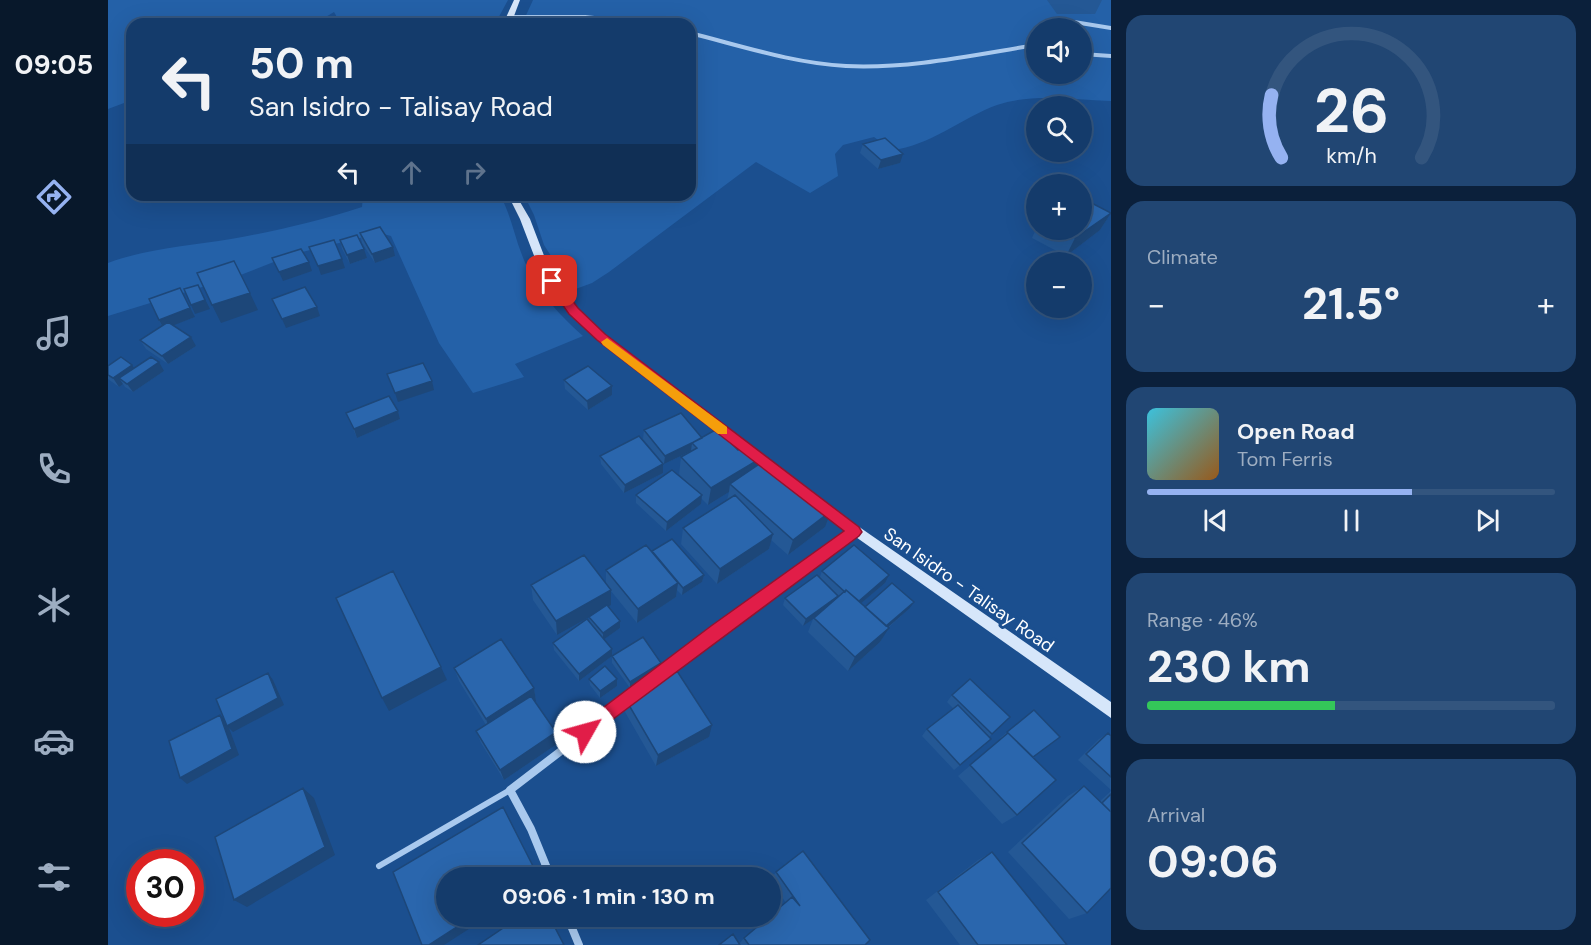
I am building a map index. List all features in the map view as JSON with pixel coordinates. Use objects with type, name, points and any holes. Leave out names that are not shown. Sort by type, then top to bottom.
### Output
[{"type":"street","points":[[509,18],[517,0]]},
{"type":"street","points":[[559,18],[594,18]]},
{"type":"street","points":[[1092,24],[1111,28]]},
{"type":"street","points":[[696,34],[798,60],[841,65],[926,62],[1026,47]]},
{"type":"street","points":[[1092,55],[1111,56]]},
{"type":"street","points":[[515,201],[525,219],[543,266],[573,311],[601,337],[788,481]]},
{"type":"street","name":"San Isidro - Talisay Road","points":[[807,495],[854,532],[1111,711]]},
{"type":"street","points":[[547,867],[531,829],[510,790],[717,631],[854,532]]},
{"type":"street","points":[[572,927],[579,945]]},
{"type":"lane","points":[[379,866],[510,790]]},
{"type":"shaded area","points":[[108,0],[508,0],[498,18],[338,18],[334,12],[324,18],[126,18],[126,102],[108,109]]},
{"type":"shaded area","points":[[533,0],[1111,0],[1111,101],[1092,100],[1092,96],[1026,96],[1026,99],[997,105],[919,143],[906,147],[892,150],[874,137],[843,145],[835,154],[838,176],[810,193],[756,162],[609,272],[592,283],[573,290],[544,245],[527,201],[696,201],[696,18],[525,18]]},
{"type":"shaded area","points":[[362,201],[503,201],[522,255],[533,278],[556,309],[583,336],[515,364],[524,377],[473,393],[439,343],[391,236],[380,233],[294,254],[238,276],[108,316],[108,263],[154,251],[281,229],[362,207]]},
{"type":"building","points":[[885,138],[903,154],[881,160],[863,144]]},
{"type":"building","points":[[1092,203],[1111,213],[1092,226]]},
{"type":"building","points":[[380,227],[393,247],[372,254],[360,233]]},
{"type":"building","points":[[357,235],[364,249],[347,255],[340,240]]},
{"type":"building","points":[[334,240],[342,259],[318,266],[309,247]]},
{"type":"building","points":[[301,249],[309,262],[279,272],[272,258]]},
{"type":"building","points":[[234,261],[250,293],[212,305],[197,273]]},
{"type":"building","points":[[198,285],[205,300],[191,305],[184,289]]},
{"type":"building","points":[[305,287],[317,307],[282,319],[272,299]]},
{"type":"building","points":[[180,288],[190,308],[159,320],[149,299]]},
{"type":"building","points":[[168,322],[191,337],[162,356],[140,340]]},
{"type":"building","points":[[121,357],[132,365],[113,378],[108,375],[108,366]]},
{"type":"building","points":[[151,357],[159,362],[127,384],[119,378]]},
{"type":"building","points":[[423,363],[432,381],[395,393],[387,374]]},
{"type":"building","points":[[588,366],[612,386],[587,401],[564,380]]},
{"type":"building","points":[[389,396],[398,411],[354,429],[346,413]]},
{"type":"building","points":[[681,413],[702,438],[665,456],[644,430]]},
{"type":"building","points":[[717,429],[738,450],[744,446],[758,460],[711,488],[681,457],[697,448],[692,443]]},
{"type":"building","points":[[639,436],[663,464],[625,485],[600,456]]},
{"type":"building","points":[[768,458],[831,511],[793,540],[730,484]]},
{"type":"building","points":[[672,470],[702,495],[667,522],[636,495]]},
{"type":"building","points":[[735,495],[773,534],[720,569],[683,528]]},
{"type":"building","points":[[672,539],[704,575],[683,588],[652,551]]},
{"type":"building","points":[[646,545],[678,583],[638,609],[606,570]]},
{"type":"building","points":[[854,545],[889,575],[859,601],[846,590],[845,592],[822,571]]},
{"type":"building","points":[[584,555],[611,590],[556,621],[531,585]]},
{"type":"building","points":[[393,571],[441,667],[382,698],[336,598]]},
{"type":"building","points":[[817,575],[838,596],[806,619],[785,598]]},
{"type":"building","points":[[892,583],[914,602],[886,626],[865,607]]},
{"type":"building","points":[[846,590],[889,628],[855,657],[814,618]]},
{"type":"building","points":[[607,605],[620,621],[603,633],[589,617]]},
{"type":"building","points":[[587,619],[612,649],[579,674],[553,643]]},
{"type":"building","points":[[643,637],[661,663],[630,682],[612,656]]},
{"type":"building","points":[[501,639],[534,688],[486,719],[454,668]]},
{"type":"building","points":[[605,666],[617,679],[600,691],[589,679]]},
{"type":"building","points":[[677,671],[712,725],[658,755],[626,700]]},
{"type":"building","points":[[268,673],[278,698],[227,726],[216,699]]},
{"type":"building","points":[[970,679],[1010,717],[992,734],[952,695]]},
{"type":"building","points":[[531,696],[556,732],[500,770],[476,731]]},
{"type":"building","points":[[958,705],[991,739],[960,765],[927,729]]},
{"type":"building","points":[[1034,710],[1060,737],[1033,757],[1007,732]]},
{"type":"building","points":[[220,715],[232,749],[180,778],[169,741]]},
{"type":"building","points":[[1008,733],[1056,780],[1017,815],[970,765]]},
{"type":"building","points":[[1108,733],[1111,736],[1111,777],[1086,754]]},
{"type":"building","points":[[1084,786],[1111,812],[1111,888],[1087,913],[1022,843]]},
{"type":"building","points":[[303,788],[325,847],[234,900],[215,837]]},
{"type":"building","points":[[1111,794],[1111,812],[1102,803]]},
{"type":"building","points":[[503,807],[533,867],[436,867],[436,927],[457,927],[429,945],[422,945],[393,872]]},
{"type":"building","points":[[803,851],[870,940],[865,945],[749,945],[744,938],[757,927],[781,927],[781,906],[792,897],[800,906],[781,879],[781,868]]},
{"type":"building","points":[[992,852],[1067,945],[978,945],[938,892]]},
{"type":"building","points":[[505,927],[555,927],[564,945],[478,945]]},
{"type":"building","points":[[733,934],[740,945],[719,945]]},
{"type":"slow traffic","points":[[607,342],[723,431]]},
{"type":"route","points":[[552,281],[573,311],[601,337],[854,532],[717,631],[585,732]]}]
